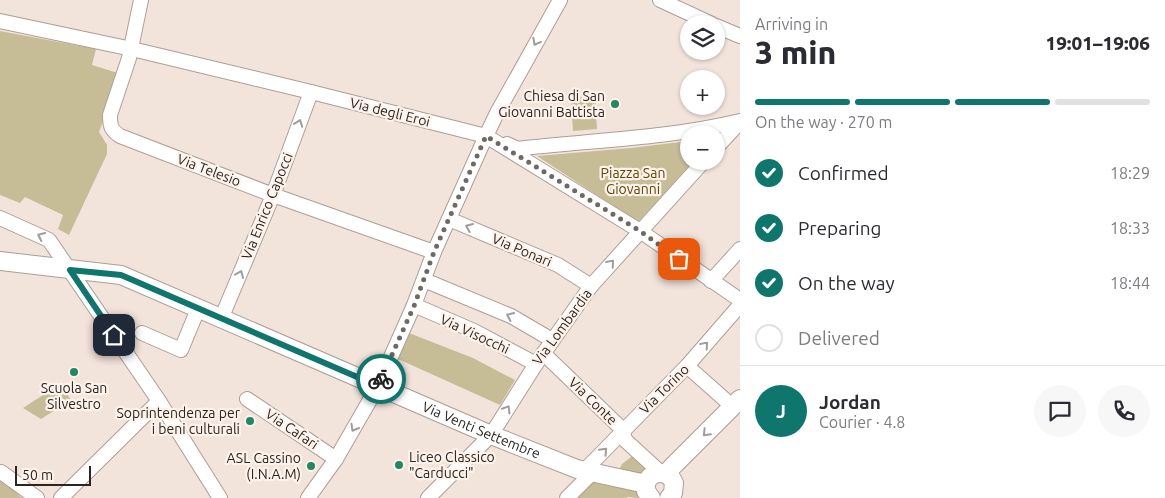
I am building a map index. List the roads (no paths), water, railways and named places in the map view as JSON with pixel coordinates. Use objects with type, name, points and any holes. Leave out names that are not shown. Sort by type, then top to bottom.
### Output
[{"type":"main road","name":"Via Venti Settembre","points":[[0,261],[121,275],[491,435],[649,494]]},
{"type":"main road","points":[[671,490],[671,468],[736,403]]},
{"type":"main road","points":[[649,494],[649,477],[671,490]]},
{"type":"street","name":"Via Telesio","points":[[134,50],[141,0]]},
{"type":"street","name":"Via Telesio","points":[[150,0],[110,115],[112,130],[120,136],[273,196],[434,252]]},
{"type":"street","points":[[308,498],[336,459],[378,386],[414,306],[434,252],[486,136],[560,0]]},
{"type":"street","points":[[660,0],[692,15]]},
{"type":"street","name":"Via degli Eroi","points":[[0,21],[134,50],[486,136],[520,153]]},
{"type":"street","points":[[725,30],[740,36]]},
{"type":"street","name":"Via Enrico Capocci","points":[[222,319],[273,196],[311,92]]},
{"type":"street","points":[[725,138],[740,122]]},
{"type":"street","points":[[520,153],[677,134],[740,122]]},
{"type":"street","points":[[520,153],[640,231],[740,300]]},
{"type":"street","name":"Via Lombardia","points":[[428,498],[491,435],[539,358],[591,286],[696,170]]},
{"type":"street","points":[[0,218],[49,240],[159,401],[220,498]]},
{"type":"street","name":"Via Ponari","points":[[449,219],[558,265],[591,286]]},
{"type":"street","points":[[711,281],[740,249]]},
{"type":"street","points":[[424,280],[511,316],[552,340]]},
{"type":"street","name":"Via Torino","points":[[567,498],[623,430],[687,366],[740,305]]},
{"type":"street","name":"Via Visocchi","points":[[414,306],[539,358]]},
{"type":"street","points":[[142,333],[181,350],[198,309]]},
{"type":"street","name":"Via Conte","points":[[539,358],[623,430],[625,440],[671,490]]},
{"type":"street","points":[[687,366],[736,403]]},
{"type":"street","name":"Via Cafari","points":[[247,399],[336,459]]},
{"type":"street","points":[[61,498],[159,401]]},
{"type":"street","points":[[1,472],[37,498]]},
{"type":"place","name":"Chiesa di San Giovanni Battista","points":[[615,104]]},
{"type":"place","name":"Scuola San Silvestro","points":[[74,372]]},
{"type":"place","name":"Soprintendenza per i beni culturali","points":[[250,421]]},
{"type":"place","name":"Liceo Classico \"Carducci\"","points":[[399,465]]},
{"type":"place","name":"ASL Cassino (I.N.A.M)","points":[[311,466]]},
{"type":"park label","name":"Piazza San Giovanni","points":[[633,182]]}]
